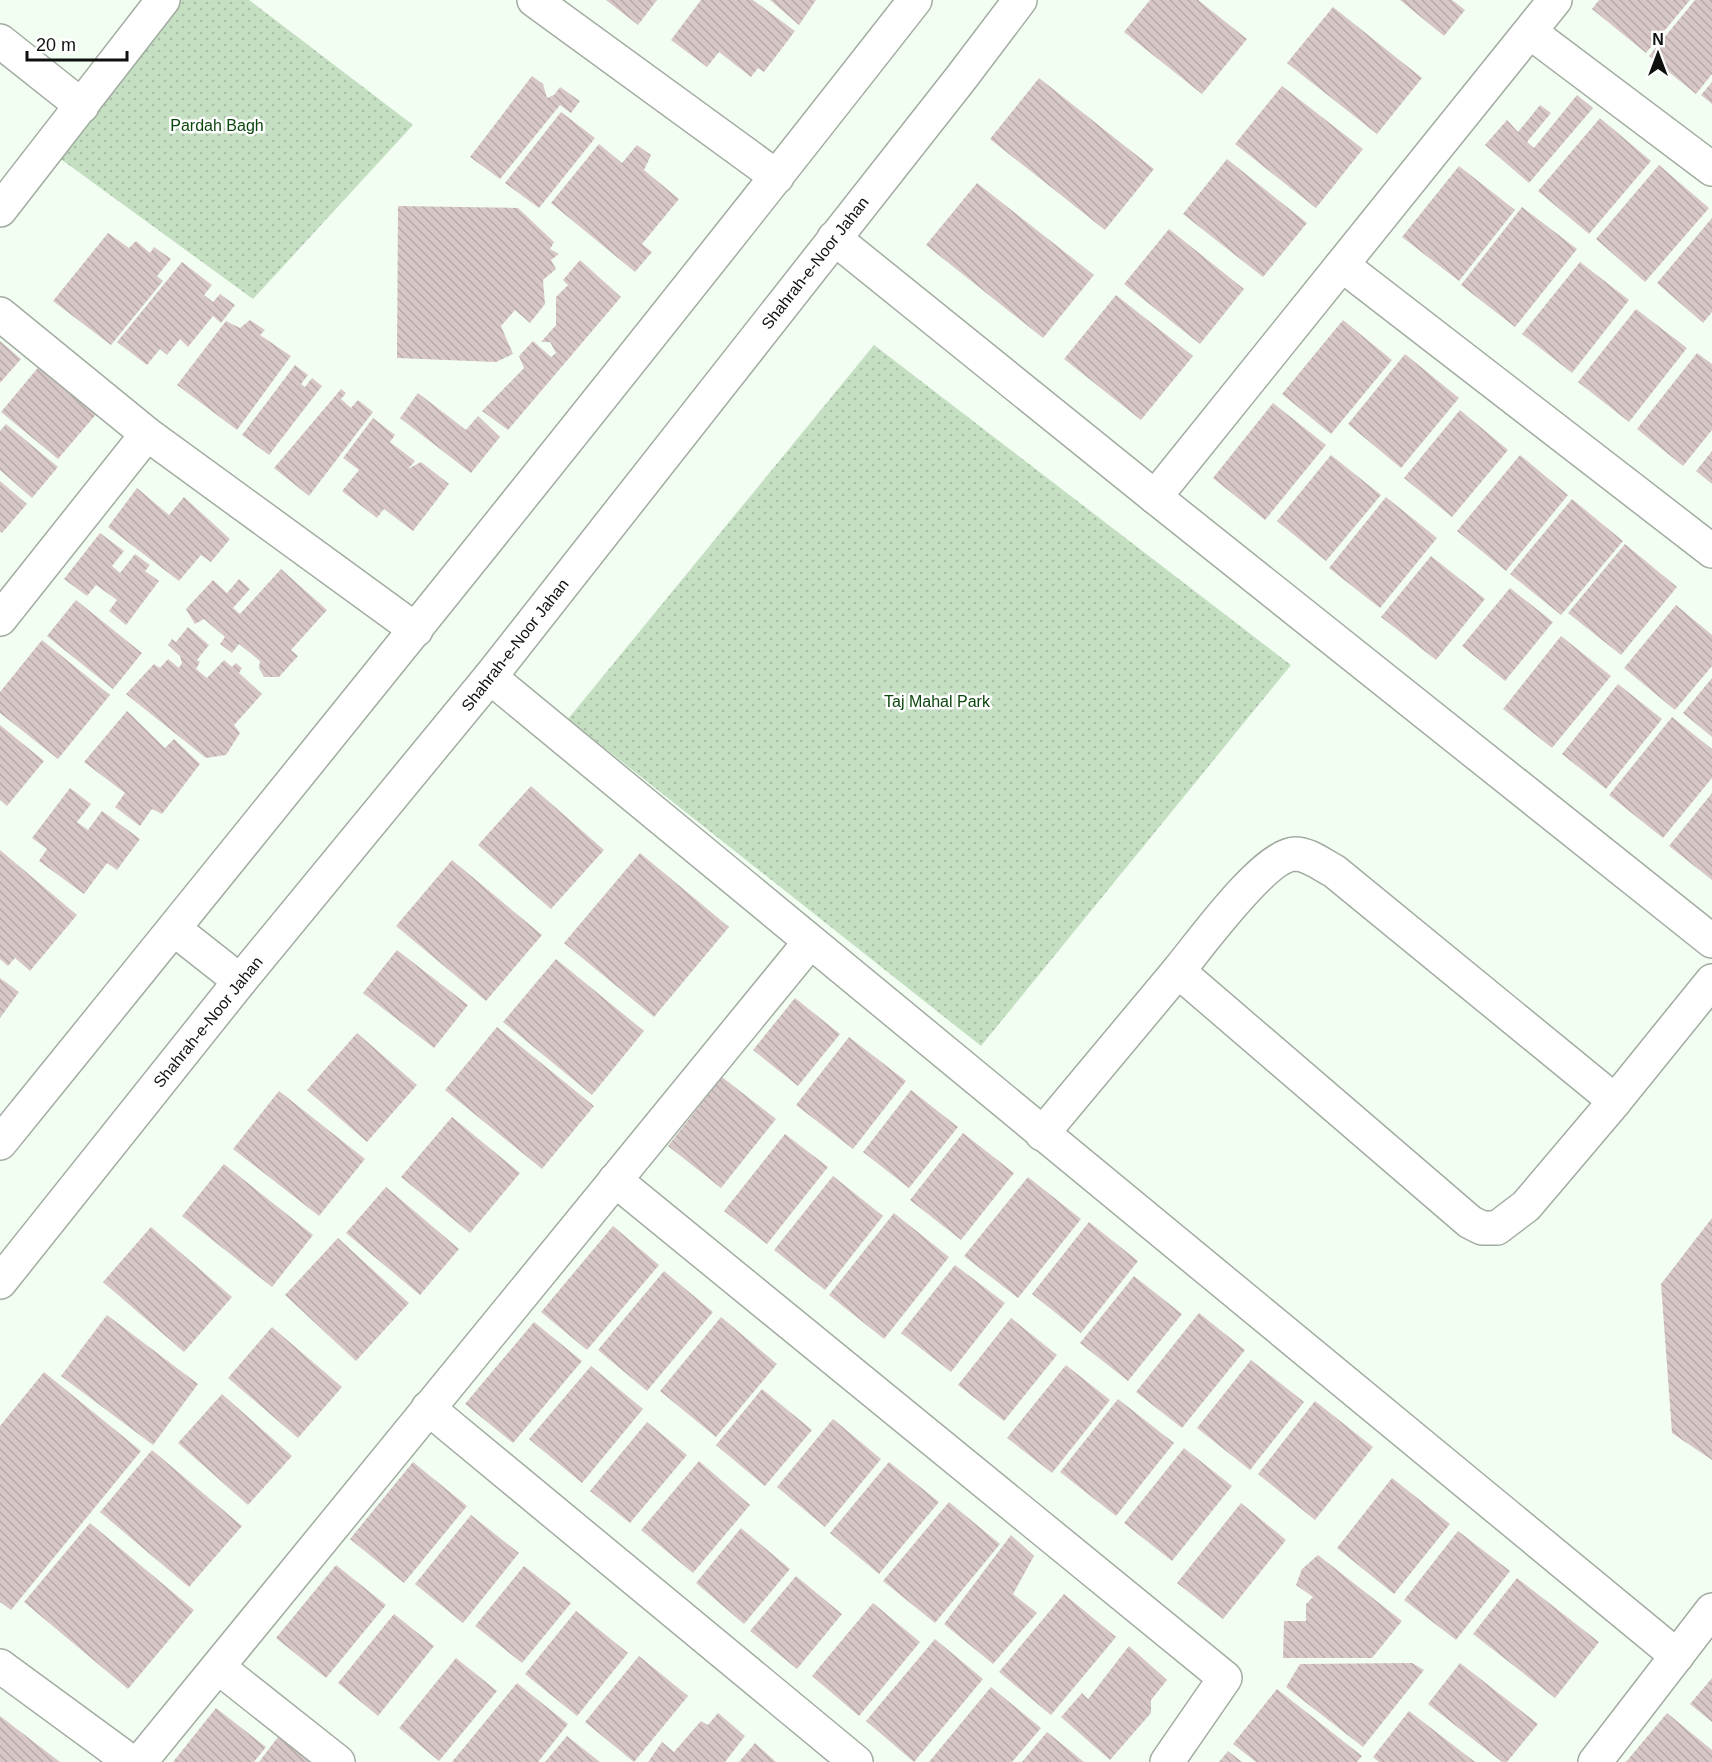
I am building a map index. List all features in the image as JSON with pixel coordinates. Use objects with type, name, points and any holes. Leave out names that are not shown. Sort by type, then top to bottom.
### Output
[{"type":"street","points":[[534,0],[777,177]]},
{"type":"street","points":[[0,1143],[416,630],[915,0]]},
{"type":"street","name":"Shahrah-e-Noor Jahan","points":[[0,1282],[240,981],[490,677],[1020,0]]},
{"type":"street","points":[[1155,497],[1555,0]]},
{"type":"street","points":[[0,210],[82,106],[160,1]]},
{"type":"street","points":[[1530,32],[1712,169]]},
{"type":"street","points":[[0,41],[82,106]]},
{"type":"street","points":[[834,238],[1712,941]]},
{"type":"street","points":[[1342,265],[1712,551]]},
{"type":"street","points":[[0,314],[147,434],[416,630]]},
{"type":"street","points":[[0,619],[147,434]]},
{"type":"street","points":[[490,677],[1677,1656]]},
{"type":"street","points":[[1042,1134],[1258,876],[1275,862],[1294,854],[1311,858],[1334,871],[1615,1101]]},
{"type":"street","points":[[174,929],[240,981]]},
{"type":"street","points":[[140,1762],[810,942]]},
{"type":"street","points":[[1178,971],[1470,1222],[1482,1228],[1497,1228],[1526,1206],[1712,981]]},
{"type":"street","points":[[615,1180],[1225,1678],[1167,1762]]},
{"type":"street","points":[[428,1408],[856,1762]]},
{"type":"street","points":[[1595,1762],[1712,1610]]},
{"type":"street","points":[[0,1666],[132,1762]]},
{"type":"street","points":[[218,1667],[338,1762]]},
{"type":"green space","name":"Pardah Bagh","points":[[161,0],[249,0],[413,125],[253,299],[40,144]]},
{"type":"green space","name":"Taj Mahal Park","points":[[874,345],[1291,665],[981,1046],[568,719]]},
{"type":"building","points":[[606,0],[657,0],[638,25]]},
{"type":"building","points":[[701,0],[753,0],[795,31],[764,72],[758,68],[751,77],[719,52],[707,67],[671,40]]},
{"type":"building","points":[[770,0],[816,0],[799,25]]},
{"type":"building","points":[[1150,0],[1198,0],[1247,39],[1202,94],[1124,32]]},
{"type":"building","points":[[1400,0],[1452,0],[1465,10],[1444,36]]},
{"type":"building","points":[[1599,0],[1690,0],[1646,53],[1592,9]]},
{"type":"building","points":[[1695,0],[1712,0],[1712,74],[1696,94],[1649,56]]},
{"type":"building","points":[[1333,7],[1422,78],[1377,134],[1287,63]]},
{"type":"building","points":[[532,76],[543,84],[547,98],[554,95],[560,87],[580,101],[571,113],[560,105],[500,179],[470,157]]},
{"type":"building","points":[[1039,78],[1154,169],[1105,230],[990,139]]},
{"type":"building","points":[[1712,82],[1712,104],[1701,95]]},
{"type":"building","points":[[1282,86],[1363,149],[1316,208],[1235,144]]},
{"type":"building","points":[[1577,95],[1593,108],[1529,183],[1485,145],[1507,120],[1518,132],[1540,105],[1551,113],[1527,142],[1534,148]]},
{"type":"building","points":[[561,112],[595,138],[539,208],[505,183]]},
{"type":"building","points":[[1600,118],[1651,161],[1589,234],[1538,191]]},
{"type":"building","points":[[599,144],[622,163],[637,145],[651,155],[644,170],[679,199],[642,244],[652,252],[635,272],[551,203]]},
{"type":"building","points":[[1227,159],[1307,223],[1263,277],[1183,214]]},
{"type":"building","points":[[1659,165],[1709,208],[1645,282],[1596,239]]},
{"type":"building","points":[[1459,166],[1515,210],[1459,281],[1402,237]]},
{"type":"building","points":[[977,183],[1094,275],[1043,338],[926,245]]},
{"type":"building","points":[[398,206],[518,208],[554,242],[550,249],[559,254],[551,260],[556,269],[543,280],[545,304],[530,323],[515,310],[501,326],[513,354],[496,362],[397,358]]},
{"type":"building","points":[[1522,207],[1577,249],[1515,327],[1461,285]]},
{"type":"building","points":[[1712,218],[1712,312],[1703,323],[1657,283]]},
{"type":"building","points":[[1169,229],[1244,289],[1200,344],[1124,284]]},
{"type":"building","points":[[108,233],[129,248],[136,241],[150,253],[154,247],[171,259],[157,276],[163,281],[111,345],[53,301]]},
{"type":"building","points":[[580,260],[621,297],[508,430],[482,411],[524,368],[519,356],[533,341],[551,357],[556,353],[550,342],[541,342],[556,325],[556,297],[568,285],[563,280]]},
{"type":"building","points":[[182,262],[212,285],[204,295],[213,302],[220,294],[235,305],[221,323],[213,316],[188,347],[180,339],[167,355],[160,349],[147,365],[117,342]]},
{"type":"building","points":[[1580,262],[1629,300],[1572,373],[1522,334]]},
{"type":"building","points":[[1116,295],[1193,356],[1141,420],[1064,359]]},
{"type":"building","points":[[1636,309],[1687,348],[1629,422],[1578,382]]},
{"type":"building","points":[[250,320],[265,330],[260,335],[291,356],[237,430],[177,385],[226,321],[240,328]]},
{"type":"building","points":[[1343,320],[1392,360],[1331,434],[1282,394]]},
{"type":"building","points":[[0,341],[21,359],[0,383]]},
{"type":"building","points":[[1697,353],[1712,364],[1712,430],[1683,466],[1637,429]]},
{"type":"building","points":[[1405,354],[1459,398],[1401,468],[1348,424]]},
{"type":"building","points":[[41,364],[98,412],[58,459],[1,412]]},
{"type":"building","points":[[295,365],[308,375],[301,384],[305,387],[312,378],[322,386],[269,455],[242,435]]},
{"type":"building","points":[[341,389],[346,393],[341,399],[351,408],[358,400],[373,412],[309,496],[274,468]]},
{"type":"building","points":[[418,393],[466,430],[478,416],[500,437],[471,473],[400,418]]},
{"type":"building","points":[[1273,403],[1326,445],[1265,520],[1213,478]]},
{"type":"building","points":[[1460,410],[1508,450],[1452,517],[1404,478]]},
{"type":"building","points":[[373,418],[395,435],[390,442],[415,461],[408,469],[421,462],[449,484],[413,531],[384,509],[377,518],[342,491],[359,470],[343,458]]},
{"type":"building","points":[[6,424],[58,467],[32,498],[0,470],[0,431]]},
{"type":"building","points":[[1712,451],[1712,484],[1696,471]]},
{"type":"building","points":[[1331,455],[1381,495],[1326,561],[1277,521]]},
{"type":"building","points":[[1520,455],[1568,495],[1506,571],[1457,531]]},
{"type":"building","points":[[0,481],[27,504],[2,533],[0,531]]},
{"type":"building","points":[[137,488],[169,515],[184,497],[230,539],[211,562],[201,555],[179,581],[108,527]]},
{"type":"building","points":[[1386,497],[1437,538],[1380,608],[1329,568]]},
{"type":"building","points":[[1572,499],[1623,541],[1561,615],[1510,574]]},
{"type":"building","points":[[100,533],[124,551],[112,566],[120,573],[135,554],[150,565],[145,571],[159,581],[126,625],[109,611],[117,600],[96,585],[87,596],[64,579]]},
{"type":"building","points":[[1625,544],[1677,587],[1621,655],[1568,613]]},
{"type":"building","points":[[1431,556],[1485,599],[1436,660],[1381,617]]},
{"type":"building","points":[[281,569],[327,610],[291,650],[298,656],[279,677],[264,677],[259,668],[260,661],[239,644],[232,653],[220,644],[225,637],[204,619],[195,624],[186,609],[213,580],[227,593],[239,579],[250,589],[233,608],[240,614]]},
{"type":"building","points":[[1510,588],[1553,622],[1505,681],[1462,646]]},
{"type":"building","points":[[76,600],[142,653],[113,689],[47,636]]},
{"type":"building","points":[[1676,605],[1712,635],[1712,666],[1675,710],[1624,668]]},
{"type":"building","points":[[188,627],[209,645],[197,660],[200,662],[196,669],[207,678],[224,660],[232,667],[236,663],[242,668],[239,673],[262,694],[234,725],[240,733],[226,755],[206,758],[126,694],[154,664],[160,668],[168,659],[179,668],[182,663],[180,656],[168,645],[172,639],[176,642]]},
{"type":"building","points":[[1561,636],[1611,676],[1552,748],[1503,709]]},
{"type":"building","points":[[42,640],[110,695],[58,759],[0,713],[0,692]]},
{"type":"building","points":[[1712,678],[1712,737],[1683,713]]},
{"type":"building","points":[[1618,684],[1662,719],[1606,789],[1562,754]]},
{"type":"building","points":[[127,711],[165,748],[174,739],[200,764],[162,814],[152,809],[140,826],[115,807],[125,793],[84,762]]},
{"type":"building","points":[[1672,717],[1712,749],[1712,778],[1663,838],[1609,795]]},
{"type":"building","points":[[0,725],[44,761],[7,806],[0,800]]},
{"type":"building","points":[[531,786],[604,850],[551,909],[478,845]]},
{"type":"building","points":[[70,788],[91,804],[77,822],[88,830],[102,811],[140,839],[117,870],[107,863],[84,894],[39,861],[47,849],[32,838]]},
{"type":"building","points":[[1712,793],[1712,880],[1669,846]]},
{"type":"building","points":[[0,850],[77,915],[30,971],[15,958],[8,966],[0,959]]},
{"type":"building","points":[[640,853],[729,927],[654,1017],[564,943]]},
{"type":"building","points":[[452,860],[542,935],[486,1001],[396,926]]},
{"type":"building","points":[[397,950],[468,1005],[434,1048],[363,993]]},
{"type":"building","points":[[556,959],[644,1031],[592,1095],[503,1022]]},
{"type":"building","points":[[0,978],[19,992],[0,1018]]},
{"type":"building","points":[[795,998],[840,1034],[798,1086],[753,1050]]},
{"type":"building","points":[[497,1027],[594,1106],[542,1169],[445,1090]]},
{"type":"building","points":[[357,1033],[417,1085],[367,1142],[307,1090]]},
{"type":"building","points":[[849,1037],[906,1081],[853,1149],[796,1105]]},
{"type":"building","points":[[722,1077],[776,1119],[721,1188],[668,1146]]},
{"type":"building","points":[[911,1090],[958,1127],[909,1188],[863,1152]]},
{"type":"building","points":[[279,1091],[365,1159],[319,1216],[233,1149]]},
{"type":"building","points":[[452,1117],[520,1173],[470,1233],[401,1177]]},
{"type":"building","points":[[963,1133],[1014,1173],[961,1240],[910,1200]]},
{"type":"building","points":[[785,1134],[828,1167],[767,1244],[724,1211]]},
{"type":"building","points":[[224,1164],[313,1235],[272,1287],[182,1216]]},
{"type":"building","points":[[833,1176],[883,1216],[825,1290],[774,1250]]},
{"type":"building","points":[[1028,1177],[1081,1219],[1018,1298],[964,1256]]},
{"type":"building","points":[[386,1187],[459,1249],[420,1295],[346,1233]]},
{"type":"building","points":[[894,1213],[949,1257],[884,1339],[829,1295]]},
{"type":"building","points":[[1712,1218],[1712,1460],[1672,1433],[1661,1284]]},
{"type":"building","points":[[1089,1222],[1138,1261],[1081,1333],[1032,1294]]},
{"type":"building","points":[[613,1226],[659,1265],[587,1350],[541,1312]]},
{"type":"building","points":[[151,1227],[232,1297],[184,1352],[103,1282]]},
{"type":"building","points":[[338,1238],[409,1303],[356,1361],[285,1295]]},
{"type":"building","points":[[955,1265],[1005,1303],[951,1372],[901,1333]]},
{"type":"building","points":[[664,1271],[713,1312],[647,1391],[598,1350]]},
{"type":"building","points":[[1134,1276],[1182,1314],[1128,1381],[1080,1343]]},
{"type":"building","points":[[1199,1313],[1245,1350],[1182,1428],[1136,1392]]},
{"type":"building","points":[[107,1315],[198,1384],[153,1445],[61,1376]]},
{"type":"building","points":[[721,1317],[777,1364],[716,1437],[660,1391]]},
{"type":"building","points":[[1011,1318],[1057,1355],[1004,1421],[958,1385]]},
{"type":"building","points":[[534,1322],[582,1361],[513,1443],[465,1404]]},
{"type":"building","points":[[272,1327],[342,1387],[298,1438],[228,1378]]},
{"type":"building","points":[[1251,1360],[1304,1402],[1250,1470],[1197,1428]]},
{"type":"building","points":[[1066,1365],[1110,1400],[1052,1473],[1007,1438]]},
{"type":"building","points":[[591,1366],[643,1409],[582,1483],[529,1439]]},
{"type":"building","points":[[44,1372],[141,1451],[11,1610],[0,1602],[0,1426]]},
{"type":"building","points":[[762,1389],[812,1430],[765,1486],[716,1445]]},
{"type":"building","points":[[222,1394],[292,1456],[248,1505],[178,1443]]},
{"type":"building","points":[[1118,1399],[1174,1443],[1116,1516],[1060,1472]]},
{"type":"building","points":[[1315,1401],[1373,1447],[1315,1520],[1258,1474]]},
{"type":"building","points":[[833,1419],[881,1459],[825,1527],[777,1487]]},
{"type":"building","points":[[647,1422],[687,1455],[630,1523],[590,1491]]},
{"type":"building","points":[[1184,1448],[1232,1486],[1172,1561],[1124,1523]]},
{"type":"building","points":[[152,1450],[242,1526],[189,1587],[100,1512]]},
{"type":"building","points":[[699,1461],[750,1505],[693,1573],[641,1530]]},
{"type":"building","points":[[413,1462],[467,1506],[404,1583],[350,1539]]},
{"type":"building","points":[[889,1462],[939,1502],[879,1574],[830,1533]]},
{"type":"building","points":[[1392,1478],[1450,1524],[1394,1594],[1337,1548]]},
{"type":"building","points":[[949,1502],[1000,1544],[935,1623],[883,1581]]},
{"type":"building","points":[[1241,1503],[1286,1540],[1223,1619],[1177,1583]]},
{"type":"building","points":[[471,1515],[519,1553],[463,1623],[415,1584]]},
{"type":"building","points":[[90,1523],[194,1610],[128,1689],[24,1602]]},
{"type":"building","points":[[741,1528],[790,1569],[744,1624],[696,1583]]},
{"type":"building","points":[[1458,1531],[1510,1571],[1456,1640],[1404,1600]]},
{"type":"building","points":[[1011,1535],[1034,1556],[1013,1594],[1037,1613],[993,1664],[944,1624]]},
{"type":"building","points":[[1318,1555],[1402,1621],[1372,1658],[1283,1658],[1284,1621],[1306,1621],[1306,1604],[1313,1597],[1296,1585],[1302,1569]]},
{"type":"building","points":[[336,1565],[386,1605],[326,1678],[276,1638]]},
{"type":"building","points":[[524,1566],[571,1603],[522,1663],[475,1626]]},
{"type":"building","points":[[796,1576],[842,1614],[797,1669],[750,1631]]},
{"type":"building","points":[[1517,1578],[1599,1642],[1555,1698],[1473,1634]]},
{"type":"building","points":[[1064,1594],[1116,1637],[1051,1715],[999,1672]]},
{"type":"building","points":[[873,1603],[920,1642],[859,1716],[812,1676]]},
{"type":"building","points":[[576,1611],[628,1653],[577,1716],[525,1674]]},
{"type":"building","points":[[394,1614],[434,1646],[378,1716],[338,1683]]},
{"type":"building","points":[[935,1639],[983,1679],[914,1762],[866,1721]]},
{"type":"building","points":[[1129,1646],[1167,1680],[1151,1700],[1151,1713],[1110,1760],[1061,1717],[1082,1693],[1088,1699]]},
{"type":"building","points":[[639,1656],[688,1696],[634,1762],[585,1722]]},
{"type":"building","points":[[456,1658],[497,1691],[439,1761],[399,1728]]},
{"type":"building","points":[[1412,1663],[1424,1670],[1363,1747],[1286,1687],[1300,1664]]},
{"type":"building","points":[[1460,1663],[1538,1724],[1507,1762],[1502,1762],[1428,1704]]},
{"type":"building","points":[[1712,1678],[1712,1722],[1690,1704]]},
{"type":"building","points":[[517,1683],[568,1724],[538,1762],[452,1762]]},
{"type":"building","points":[[991,1687],[1041,1728],[1012,1762],[929,1762]]},
{"type":"building","points":[[1277,1689],[1362,1756],[1357,1762],[1256,1762],[1233,1744]]},
{"type":"building","points":[[216,1708],[266,1747],[254,1762],[173,1762]]},
{"type":"building","points":[[1409,1711],[1475,1762],[1379,1762],[1373,1757]]},
{"type":"building","points":[[718,1713],[745,1736],[725,1762],[648,1762],[662,1742],[674,1752],[701,1721],[708,1725]]},
{"type":"building","points":[[1667,1713],[1712,1750],[1712,1762],[1626,1762]]},
{"type":"building","points":[[0,1716],[60,1762],[0,1762]]},
{"type":"building","points":[[1047,1732],[1084,1762],[1022,1762]]},
{"type":"building","points":[[567,1736],[600,1762],[545,1762]]},
{"type":"building","points":[[278,1737],[310,1762],[259,1762]]},
{"type":"building","points":[[755,1743],[776,1762],[739,1762]]},
{"type":"building","points":[[1228,1751],[1242,1762],[1219,1762]]}]
